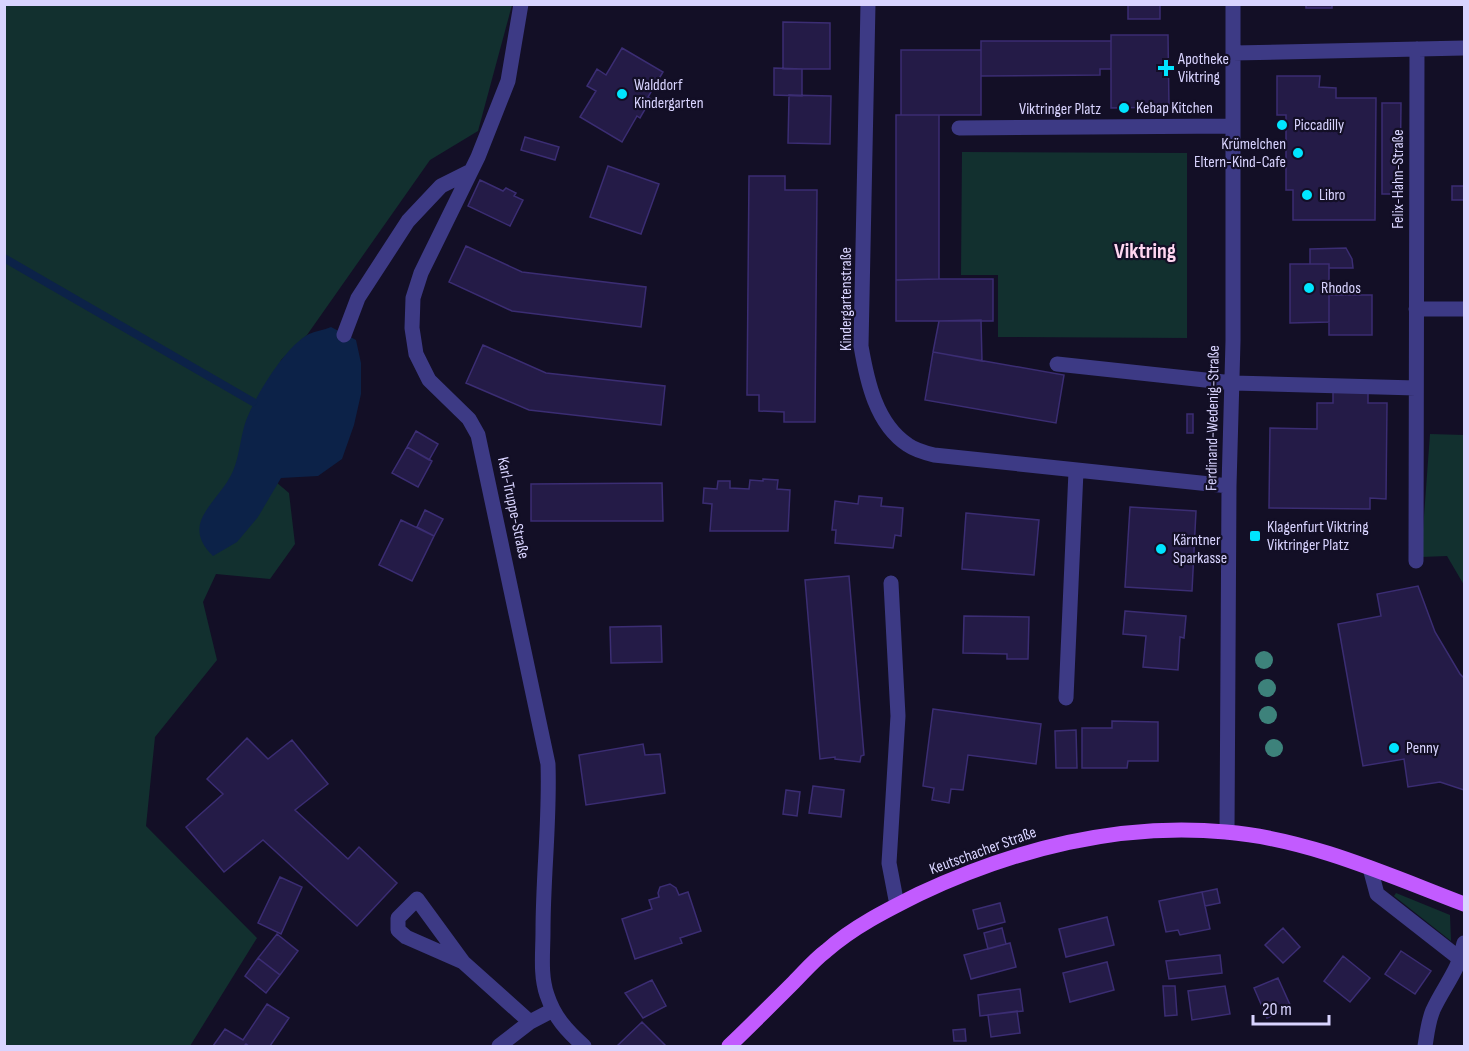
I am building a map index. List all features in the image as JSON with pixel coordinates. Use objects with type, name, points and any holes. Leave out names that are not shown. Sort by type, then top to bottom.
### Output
[{"type":"main road","name":"Keutschacher Straße","points":[[729,1047],[826,951],[859,927],[948,880],[1011,857],[1047,847],[1110,835],[1168,829],[1227,832],[1278,840],[1370,868],[1464,904]]},
{"type":"street","name":"Karl-Truppe-Straße","points":[[521,4],[507,81],[471,171],[421,273],[413,298],[412,328],[416,354],[429,380],[469,419],[478,435],[504,548],[548,765],[542,972],[553,1010],[561,1024],[584,1047]]},
{"type":"street","name":"Kindergartenstraße","points":[[868,4],[861,346],[866,373],[876,405],[894,435],[910,447],[934,456],[1229,486]]},
{"type":"street","name":"Ferdinand-Wedenig-Straße","points":[[1227,832],[1229,486],[1233,383],[1233,4]]},
{"type":"street","points":[[1233,53],[1464,48]]},
{"type":"street","name":"Felix-Hahn-Straße","points":[[1416,561],[1417,49]]},
{"type":"street","name":"Viktringer Platz","points":[[959,128],[1232,126]]},
{"type":"street","points":[[344,335],[358,298],[408,221],[441,186],[471,171]]},
{"type":"street","points":[[1416,309],[1464,309]]},
{"type":"street","points":[[1057,364],[1233,383],[1416,388]]},
{"type":"street","points":[[1066,698],[1076,471]]},
{"type":"street","points":[[891,583],[898,716],[889,863],[897,905]]},
{"type":"street","points":[[1370,868],[1377,894],[1463,961]]},
{"type":"street","points":[[463,962],[405,938],[398,930],[398,918],[417,899],[463,962],[530,1022]]},
{"type":"street","points":[[1425,1047],[1433,1011],[1463,961],[1464,943]]},
{"type":"street","points":[[498,1047],[530,1022],[553,1010]]},
{"type":"green space","points":[[5,5],[512,5],[478,131],[430,160],[307,335],[281,360],[251,461],[289,493],[295,544],[270,579],[216,574],[203,602],[217,660],[155,737],[146,826],[257,938],[190,1046],[5,1046]]},
{"type":"green space","points":[[962,152],[1187,153],[1187,338],[998,337],[998,275],[961,275]]},
{"type":"green space","points":[[1430,434],[1464,435],[1464,585],[1447,556],[1421,557]]},
{"type":"green space","points":[[1396,893],[1450,915],[1451,941],[1394,896]]},
{"type":"water","points":[[331,327],[356,340],[361,363],[361,394],[354,425],[342,459],[318,476],[281,478],[258,517],[237,542],[213,556],[203,544],[200,533],[201,522],[205,512],[233,471],[244,427],[261,390],[280,362],[300,340],[309,334]]},
{"type":"building","points":[[1128,4],[1160,4],[1160,19],[1128,19]]},
{"type":"building","points":[[1306,4],[1332,4],[1332,8],[1306,8]]},
{"type":"building","points":[[783,22],[830,23],[830,69],[783,69]]},
{"type":"building","points":[[1111,35],[1168,35],[1169,107],[1111,108]]},
{"type":"building","points":[[981,41],[1111,41],[1111,69],[1100,69],[1100,75],[981,76]]},
{"type":"building","name":"Walddorf Kindergarten","points":[[622,48],[663,72],[648,97],[651,99],[640,118],[637,116],[622,142],[580,117],[596,91],[587,86],[597,69],[606,75]]},
{"type":"building","points":[[901,50],[981,50],[981,115],[901,115]]},
{"type":"building","points":[[774,68],[802,69],[802,96],[774,95]]},
{"type":"building","points":[[1277,76],[1320,76],[1319,87],[1336,88],[1336,98],[1376,98],[1375,220],[1293,220],[1293,190],[1286,190],[1286,115],[1277,115]]},
{"type":"building","points":[[789,95],[831,96],[830,144],[788,143]]},
{"type":"building","points":[[1382,103],[1401,103],[1400,194],[1382,194]]},
{"type":"building","points":[[896,115],[939,115],[939,279],[896,280]]},
{"type":"building","points":[[525,137],[559,147],[555,160],[521,150]]},
{"type":"building","points":[[608,166],[659,184],[641,234],[590,217]]},
{"type":"building","points":[[749,176],[785,176],[785,190],[817,190],[815,422],[784,422],[784,412],[759,411],[759,395],[747,395]]},
{"type":"building","points":[[480,180],[503,191],[506,188],[516,193],[514,196],[523,200],[510,226],[468,206]]},
{"type":"building","points":[[1452,186],[1464,186],[1464,200],[1452,200]]},
{"type":"building","points":[[466,246],[522,272],[646,287],[641,327],[512,311],[449,282]]},
{"type":"building","points":[[1346,248],[1352,259],[1353,268],[1329,268],[1329,264],[1310,264],[1310,249]]},
{"type":"building","name":"Rhodos","points":[[1290,264],[1329,264],[1329,322],[1290,323]]},
{"type":"building","points":[[993,279],[993,321],[896,321],[896,280]]},
{"type":"building","points":[[1329,295],[1372,295],[1372,335],[1329,335]]},
{"type":"building","points":[[981,320],[982,361],[933,352],[939,321]]},
{"type":"building","points":[[483,345],[546,373],[665,386],[661,425],[529,410],[466,383]]},
{"type":"building","points":[[933,352],[1064,375],[1056,423],[925,400]]},
{"type":"building","points":[[1333,389],[1368,390],[1368,403],[1387,403],[1386,499],[1370,498],[1370,509],[1269,508],[1270,428],[1317,429],[1317,403],[1333,403]]},
{"type":"building","points":[[1187,414],[1193,414],[1193,433],[1187,433]]},
{"type":"building","points":[[416,431],[438,444],[429,460],[407,447]]},
{"type":"building","points":[[407,447],[432,461],[418,487],[392,473]]},
{"type":"building","points":[[763,479],[778,480],[777,489],[790,490],[788,531],[710,531],[712,504],[703,503],[704,488],[717,489],[718,481],[730,481],[730,488],[749,489],[750,480],[763,481]]},
{"type":"building","points":[[662,483],[663,521],[531,521],[531,484]]},
{"type":"building","points":[[859,496],[882,498],[881,506],[903,508],[901,536],[895,535],[893,548],[835,543],[836,530],[832,530],[835,501],[858,504]]},
{"type":"building","name":"Kärntner Sparkasse","points":[[1130,507],[1196,511],[1192,591],[1125,587]]},
{"type":"building","points":[[425,510],[443,519],[434,536],[417,527]]},
{"type":"building","points":[[966,513],[1039,520],[1034,575],[962,569]]},
{"type":"building","points":[[401,520],[434,536],[412,581],[379,565]]},
{"type":"building","points":[[849,576],[864,755],[861,756],[860,762],[835,759],[835,757],[820,759],[805,580]]},
{"type":"building","points":[[1418,586],[1435,632],[1464,678],[1464,790],[1440,782],[1408,787],[1404,759],[1363,766],[1338,624],[1381,616],[1377,594]]},
{"type":"building","points":[[1125,611],[1186,616],[1184,638],[1180,637],[1178,670],[1143,667],[1146,636],[1123,634]]},
{"type":"building","points":[[964,616],[1029,617],[1028,659],[1007,659],[1007,654],[963,653]]},
{"type":"building","points":[[661,626],[662,662],[611,663],[610,627]]},
{"type":"building","points":[[933,709],[1041,724],[1036,764],[968,755],[963,790],[951,789],[949,803],[932,800],[934,788],[923,786]]},
{"type":"building","points":[[1112,721],[1158,722],[1158,761],[1128,761],[1127,768],[1082,768],[1082,728],[1112,728]]},
{"type":"building","points":[[1076,730],[1077,768],[1056,768],[1055,731]]},
{"type":"building","points":[[247,738],[268,759],[292,740],[328,784],[295,810],[348,859],[359,847],[397,883],[357,926],[263,840],[224,872],[186,827],[223,794],[207,779]]},
{"type":"building","points":[[643,744],[645,755],[660,754],[665,793],[586,805],[579,755]]},
{"type":"building","points":[[813,786],[844,790],[841,817],[809,813]]},
{"type":"building","points":[[786,790],[800,792],[797,816],[783,814]]},
{"type":"building","points":[[280,877],[302,887],[281,934],[258,923]]},
{"type":"building","points":[[670,884],[676,888],[679,895],[688,892],[701,931],[680,938],[682,943],[635,959],[622,919],[652,909],[649,900],[659,897],[660,887]]},
{"type":"building","points":[[1217,889],[1220,903],[1205,906],[1202,892]]},
{"type":"building","points":[[1202,892],[1210,929],[1180,935],[1178,930],[1166,932],[1159,901]]},
{"type":"building","points":[[1000,903],[1005,922],[978,929],[973,910]]},
{"type":"building","points":[[1107,917],[1114,945],[1066,957],[1059,929]]},
{"type":"building","points":[[1002,928],[1006,944],[988,949],[984,933]]},
{"type":"building","points":[[1283,928],[1300,947],[1283,963],[1265,945]]},
{"type":"building","points":[[277,934],[298,951],[280,975],[258,958]]},
{"type":"building","points":[[1010,943],[1016,967],[971,979],[964,955]]},
{"type":"building","points":[[1401,951],[1431,971],[1415,994],[1385,974]]},
{"type":"building","points":[[1220,955],[1222,973],[1169,979],[1166,961]]},
{"type":"building","points":[[1343,956],[1370,978],[1350,1002],[1324,981]]},
{"type":"building","points":[[258,958],[280,975],[266,993],[245,976]]},
{"type":"building","points":[[1107,962],[1114,990],[1070,1002],[1063,973]]},
{"type":"building","points":[[1278,978],[1291,1007],[1267,1018],[1254,988]]},
{"type":"building","points":[[652,980],[666,1006],[643,1018],[625,993]]},
{"type":"building","points":[[1163,986],[1175,986],[1177,1015],[1165,1016]]},
{"type":"building","points":[[1225,986],[1230,1014],[1192,1020],[1188,991]]},
{"type":"building","points":[[1020,989],[1023,1011],[980,1016],[978,995]]},
{"type":"building","points":[[267,1004],[289,1018],[270,1046],[246,1044],[244,1046],[213,1046],[225,1029],[243,1040]]},
{"type":"building","points":[[1017,1011],[1020,1033],[991,1037],[988,1015]]},
{"type":"building","points":[[642,1022],[666,1046],[617,1046]]},
{"type":"building","points":[[965,1029],[966,1041],[954,1041],[953,1030]]},
{"type":"waterway","points":[[4,258],[253,402]]},
{"type":"place","name":"Apotheke Viktring","points":[[1166,68]]},
{"type":"place","name":"Walddorf Kindergarten","points":[[622,94]]},
{"type":"place","name":"Kebap Kitchen","points":[[1124,108]]},
{"type":"place","name":"Piccadilly","points":[[1282,125]]},
{"type":"place","name":"Krümelchen Eltern-Kind-Cafe","points":[[1298,153]]},
{"type":"place","name":"Libro","points":[[1307,195]]},
{"type":"place","name":"Rhodos","points":[[1309,288]]},
{"type":"place","name":"Klagenfurt Viktring Viktringer Platz","points":[[1255,536]]},
{"type":"place","name":"Kärntner Sparkasse","points":[[1161,549]]},
{"type":"place","name":"Penny","points":[[1394,748]]},
{"type":"district","name":"Viktring","points":[[1145,251]]}]
